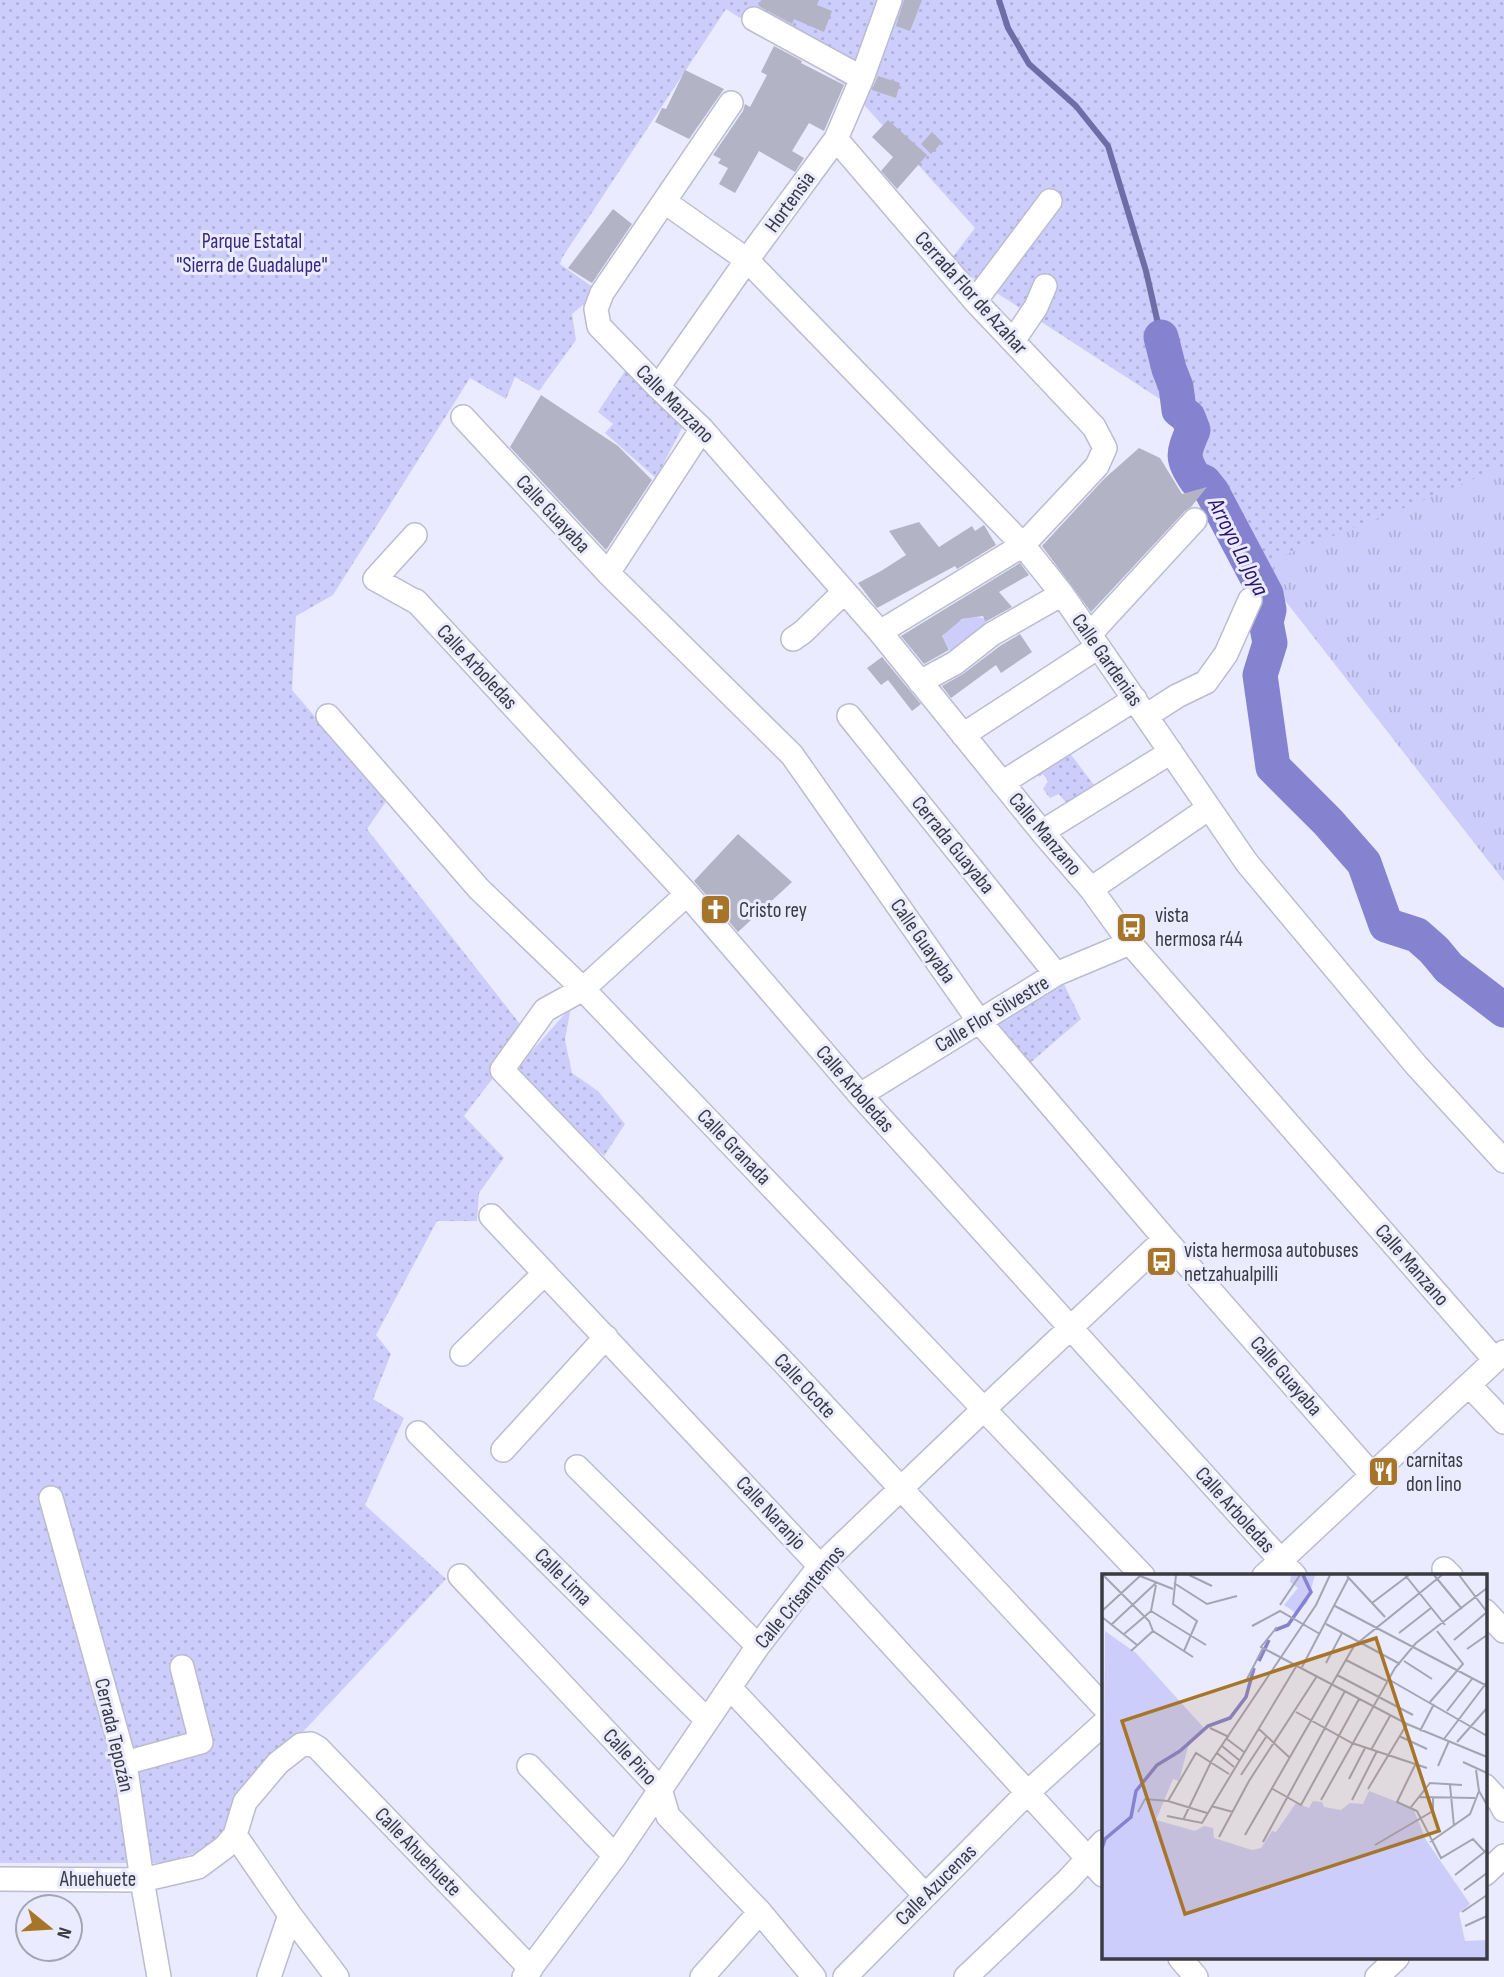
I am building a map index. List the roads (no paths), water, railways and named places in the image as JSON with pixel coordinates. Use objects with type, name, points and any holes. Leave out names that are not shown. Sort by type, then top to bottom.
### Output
[{"type":"street","name":"Hortensia","points":[[658,387],[836,139],[862,78],[890,0]]},
{"type":"street","points":[[754,19],[862,78]]},
{"type":"street","points":[[665,202],[732,103]]},
{"type":"street","name":"Cerrada Flor de Azahar","points":[[836,139],[975,301],[1094,427],[1105,448],[1097,466],[1023,545]]},
{"type":"street","points":[[975,301],[1050,201]]},
{"type":"street","name":"Calle Gardenias","points":[[665,202],[747,260],[1023,545],[1062,594],[1247,863],[1416,1065],[1504,1161]]},
{"type":"street","name":"Calle Manzano","points":[[665,202],[602,293],[596,309],[599,326],[702,429],[880,632],[1091,889],[1130,943],[1500,1356]]},
{"type":"street","points":[[1013,341],[1036,307],[1045,286]]},
{"type":"street","name":"Calle Guayaba","points":[[463,417],[608,573],[792,755],[979,1021],[1165,1239],[1373,1475]]},
{"type":"street","points":[[608,573],[702,429]]},
{"type":"street","points":[[963,735],[1094,641],[1195,520]]},
{"type":"street","name":"Calle Arboledas","points":[[415,535],[375,579],[417,602],[687,894],[860,1095],[1070,1329],[1280,1571]]},
{"type":"street","points":[[880,632],[1023,545]]},
{"type":"street","points":[[793,639],[844,592]]},
{"type":"street","points":[[920,682],[955,663],[992,634],[1062,594]]},
{"type":"street","points":[[1002,783],[1140,708],[1177,696],[1206,682],[1226,654],[1250,600]]},
{"type":"street","name":"Calle Granada","points":[[328,716],[480,889],[583,989],[1141,1574]]},
{"type":"street","name":"Cerrada Guayaba","points":[[849,716],[1056,974]]},
{"type":"street","points":[[1042,832],[1171,752]]},
{"type":"street","points":[[1091,889],[1209,808]]},
{"type":"street","points":[[583,989],[687,894]]},
{"type":"street","name":"Calle Flor Silvestre","points":[[860,1095],[1056,974],[1130,943]]},
{"type":"street","name":"Calle Ocote","points":[[583,989],[545,1010],[502,1070],[780,1358],[1102,1705]]},
{"type":"street","name":"Calle Naranjo","points":[[491,1216],[820,1566],[1027,1793],[1095,1850],[1102,1872]]},
{"type":"street","name":"Calle Crisantemos","points":[[528,1973],[615,1856],[758,1646],[820,1566],[1165,1239]]},
{"type":"street","points":[[462,1354],[545,1273]]},
{"type":"street","points":[[503,1451],[606,1337]]},
{"type":"street","points":[[1280,1571],[1388,1459],[1500,1356]]},
{"type":"street","points":[[1469,1385],[1504,1422]]},
{"type":"street","name":"Calle Lima","points":[[418,1433],[708,1720]]},
{"type":"street","points":[[577,1467],[758,1646]]},
{"type":"street","name":"Cerrada Tepozán","points":[[51,1498],[125,1763],[159,1977]]},
{"type":"street","name":"Calle Pino","points":[[460,1576],[660,1789],[668,1816],[760,1912],[814,1977]]},
{"type":"street","points":[[1486,1612],[1504,1631]]},
{"type":"street","points":[[125,1763],[201,1742],[182,1667]]},
{"type":"street","points":[[730,1688],[925,1895]]},
{"type":"street","name":"Calle Azucenas","points":[[845,1977],[1027,1793],[1102,1725]]},
{"type":"street","name":"Calle Ahuehuete","points":[[236,1835],[246,1802],[278,1763],[301,1745],[311,1744],[318,1748],[528,1973]]},
{"type":"street","points":[[529,1766],[615,1856]]},
{"type":"street","points":[[1486,1787],[1504,1810]]},
{"type":"street","points":[[236,1835],[290,1915],[337,1977]]},
{"type":"street","name":"Ahuehuete","points":[[0,1879],[142,1880],[198,1867],[236,1835]]},
{"type":"street","points":[[966,1977],[1067,1881],[1095,1850]]},
{"type":"street","points":[[1486,1873],[1504,1856]]},
{"type":"street","points":[[702,1977],[760,1912]]},
{"type":"street","points":[[269,1977],[290,1915]]},
{"type":"street","points":[[1377,1977],[1395,1960]]},
{"type":"waterway","name":"Arroyo La Joya","points":[[999,0],[1008,28],[1029,64],[1076,106],[1108,146],[1146,271],[1161,337]]},
{"type":"waterway","name":"Arroyo La Joya","points":[[1161,337],[1176,387],[1179,410],[1188,417],[1193,430],[1185,455],[1188,466],[1196,480],[1204,482],[1212,492],[1266,594],[1269,610],[1266,622],[1270,643],[1260,675],[1273,767],[1364,863],[1386,925],[1417,935],[1449,968],[1504,1010]]},
{"type":"place","name":"Cristo rey","points":[[716,910]]},
{"type":"place","name":"vista hermosa r44","points":[[1132,927]]},
{"type":"place","name":"vista hermosa autobuses netzahualpilli","points":[[1161,1262]]},
{"type":"place","name":"carnitas don lino","points":[[1383,1472]]},
{"type":"park label","name":"Parque Estatal \"Sierra de Guadalupe\"","points":[[252,253]]}]
